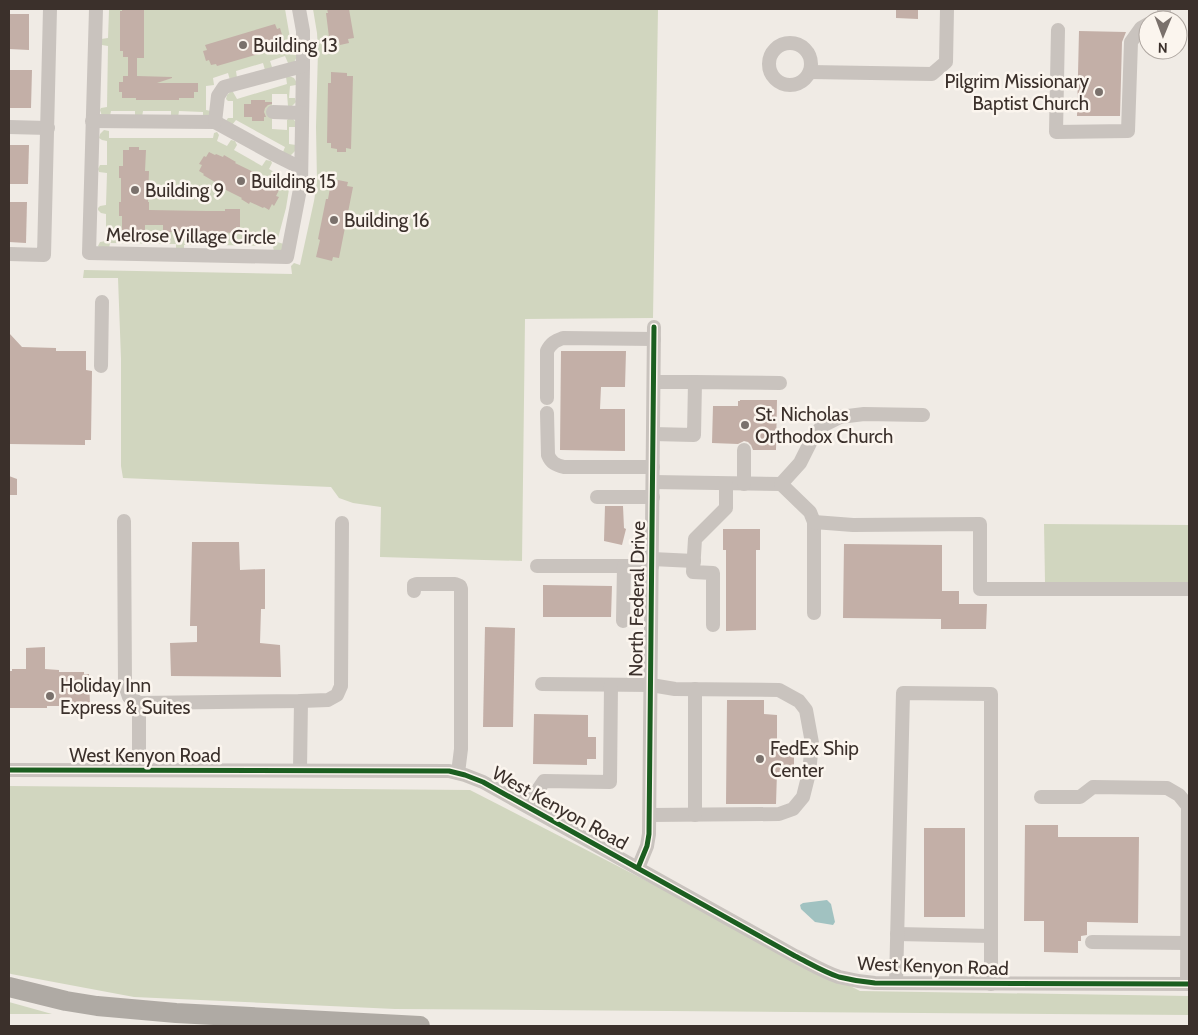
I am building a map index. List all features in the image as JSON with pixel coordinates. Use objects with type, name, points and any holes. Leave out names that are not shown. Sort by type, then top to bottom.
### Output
[{"type":"highway","points":[[9,987],[66,1001],[97,1006],[176,1013],[420,1026]]},
{"type":"street","points":[[9,254],[44,255],[50,9]]},
{"type":"street","name":"Melrose Village Circle","points":[[96,9],[89,253],[287,257],[301,184],[303,30],[299,9]]},
{"type":"street","points":[[810,72],[932,74],[946,62],[947,9]]},
{"type":"street","points":[[1058,30],[1056,132],[1128,131],[1131,42],[1138,32]]},
{"type":"street","points":[[215,122],[218,96],[224,87],[303,66]]},
{"type":"street","points":[[273,112],[302,113]]},
{"type":"street","points":[[92,121],[215,122],[301,168]]},
{"type":"street","points":[[9,127],[48,128]]},
{"type":"street","points":[[101,366],[102,302]]},
{"type":"street","name":"North Federal Drive","points":[[547,398],[547,351],[550,345],[557,340],[563,338],[654,333],[650,815],[647,846],[638,868]]},
{"type":"street","points":[[654,382],[780,383]]},
{"type":"street","points":[[653,434],[694,434],[695,382]]},
{"type":"street","points":[[547,413],[548,455],[550,461],[557,465],[564,467],[653,467]]},
{"type":"street","points":[[781,484],[800,463],[811,441],[822,426],[840,417],[864,414],[923,416]]},
{"type":"street","points":[[744,450],[744,484]]},
{"type":"street","points":[[653,482],[781,484],[810,512],[814,522],[814,613]]},
{"type":"street","points":[[713,625],[713,573],[694,572],[695,539],[726,508],[726,484]]},
{"type":"street","points":[[596,497],[653,497]]},
{"type":"street","points":[[124,521],[125,684],[128,697],[139,703],[328,700],[337,694],[341,686],[342,523]]},
{"type":"street","points":[[814,522],[854,525],[980,524],[980,588],[1189,588]]},
{"type":"street","points":[[537,566],[624,566],[694,561]]},
{"type":"street","points":[[623,621],[624,566]]},
{"type":"street","points":[[414,590],[414,585],[417,584],[455,584],[462,589],[462,749],[458,773]]},
{"type":"street","points":[[542,684],[651,685],[675,689],[779,690],[799,701],[806,710],[812,743],[809,773],[803,797],[793,809],[779,814],[650,815]]},
{"type":"street","points":[[527,806],[544,782],[610,782],[611,685]]},
{"type":"street","points":[[695,689],[696,814]]},
{"type":"street","points":[[896,983],[903,693],[990,694],[991,984]]},
{"type":"street","points":[[300,770],[301,701]]},
{"type":"street","points":[[139,703],[139,770]]},
{"type":"street","name":"West Kenyon Road","points":[[9,770],[450,771],[483,782],[795,956],[839,977],[875,983],[1188,984]]},
{"type":"street","points":[[1041,797],[1080,797],[1092,788],[1167,788],[1179,795],[1188,806],[1188,984]]},
{"type":"street","points":[[897,934],[991,936]]},
{"type":"street","points":[[1092,942],[1187,943]]},
{"type":"green space","points":[[102,9],[285,9],[290,38],[290,54],[297,57],[294,62],[290,63],[288,63],[285,56],[270,61],[272,67],[270,69],[265,70],[263,63],[236,71],[237,78],[230,80],[228,73],[213,78],[214,85],[206,86],[206,110],[211,111],[213,114],[203,118],[203,112],[179,111],[178,118],[171,118],[171,111],[143,111],[142,117],[135,118],[135,111],[111,111],[110,116],[102,116],[101,108],[107,107],[108,46],[100,44],[101,39],[108,38],[109,10]]},
{"type":"green space","points":[[313,9],[658,9],[653,318],[525,319],[522,561],[380,557],[381,507],[353,503],[339,498],[331,487],[123,478],[121,466],[121,359],[118,278],[83,278],[84,270],[292,274],[291,266],[294,263],[300,265],[317,182],[318,50]]},
{"type":"green space","points":[[286,77],[294,78],[297,83],[290,86],[289,98],[295,98],[296,102],[291,107],[288,106],[287,94],[272,94],[272,129],[287,130],[287,120],[289,118],[296,122],[295,127],[289,127],[289,144],[296,145],[296,150],[290,156],[283,152],[285,147],[236,120],[232,125],[226,121],[228,118],[233,118],[233,101],[226,99],[230,92],[233,92],[237,99],[287,84]]},
{"type":"green space","points":[[104,130],[109,131],[109,138],[213,138],[214,133],[217,132],[219,135],[217,141],[227,146],[231,140],[235,141],[237,145],[234,150],[262,166],[266,160],[271,161],[269,169],[286,179],[292,173],[295,175],[295,182],[290,183],[277,242],[284,244],[284,250],[274,252],[273,246],[216,245],[216,250],[209,252],[208,245],[184,245],[184,251],[176,249],[176,244],[110,243],[109,249],[99,247],[100,242],[106,241],[106,214],[98,210],[100,206],[106,205],[107,173],[99,172],[98,169],[100,165],[107,165],[107,141],[99,138]]},
{"type":"green space","points":[[1044,524],[1189,525],[1189,583],[1045,582]]},
{"type":"green space","points":[[9,786],[470,790],[860,991],[1189,996],[1189,1015],[395,1009],[134,997],[11,974],[9,973]]},
{"type":"green space","points":[[9,1002],[52,1014],[9,1014]]},
{"type":"water","points":[[827,900],[831,904],[835,922],[833,925],[815,922],[801,909],[800,905],[803,903]]},
{"type":"building","points":[[122,9],[144,9],[144,58],[137,58],[137,76],[172,77],[157,83],[198,83],[198,92],[194,92],[194,98],[136,100],[136,98],[122,98],[122,92],[119,92],[119,82],[123,82],[123,76],[128,76],[128,57],[123,57],[123,51],[120,51],[120,11]]},
{"type":"building","points":[[327,9],[349,9],[354,38],[348,39],[349,43],[340,45],[339,41],[333,42],[332,36],[329,37]]},
{"type":"building","points":[[896,9],[918,9],[918,19],[896,18]]},
{"type":"building","points":[[9,14],[29,14],[29,50],[9,49]]},
{"type":"building","name":"Building 13","points":[[275,24],[277,29],[280,28],[283,38],[280,39],[282,45],[275,47],[276,49],[217,66],[216,64],[211,65],[209,60],[206,61],[203,51],[207,50],[205,45]]},
{"type":"building","name":"Pilgrim Missionary Baptist Church","points":[[1079,31],[1126,32],[1122,42],[1120,116],[1077,116]]},
{"type":"building","points":[[10,70],[32,70],[31,108],[9,108]]},
{"type":"building","points":[[331,72],[347,73],[347,76],[353,76],[351,149],[346,148],[346,152],[337,152],[337,149],[331,148],[331,143],[327,143],[328,83],[331,83]]},
{"type":"building","points":[[251,100],[272,102],[272,104],[265,108],[266,117],[264,117],[264,121],[252,121],[252,117],[244,117],[244,104],[251,104]]},
{"type":"building","points":[[9,145],[29,145],[28,184],[10,184]]},
{"type":"building","points":[[129,147],[139,147],[139,150],[146,150],[145,171],[149,171],[149,210],[225,211],[225,209],[240,209],[240,227],[236,227],[236,233],[210,232],[210,235],[189,234],[189,232],[163,232],[163,225],[145,225],[145,230],[138,230],[138,233],[128,233],[128,230],[122,230],[122,216],[119,216],[121,178],[119,178],[119,166],[123,166],[123,150],[129,150]]},
{"type":"building","name":"Building 15","points":[[209,152],[223,157],[224,155],[235,163],[268,179],[267,181],[275,185],[274,187],[279,190],[276,196],[279,197],[274,206],[272,204],[269,210],[250,202],[249,204],[242,198],[214,184],[215,182],[203,175],[199,171],[202,165],[199,164]]},
{"type":"building","name":"Building 16","points":[[338,180],[348,182],[347,186],[353,187],[339,258],[333,257],[332,261],[316,257],[326,199],[328,199],[331,183],[337,184]]},
{"type":"building","points":[[9,202],[27,202],[26,243],[9,242]]},
{"type":"building","points":[[9,333],[22,347],[56,348],[56,351],[86,351],[86,370],[92,371],[91,440],[85,440],[85,445],[9,444]]},
{"type":"building","points":[[561,351],[626,351],[625,387],[601,387],[600,409],[625,409],[625,451],[560,450]]},
{"type":"building","name":"St. Nicholas Orthodox Church","points":[[777,400],[776,450],[753,450],[748,442],[744,441],[738,444],[712,443],[713,406],[738,406],[738,401]]},
{"type":"building","points":[[9,476],[17,479],[17,495],[9,495]]},
{"type":"building","points":[[605,506],[623,506],[624,528],[626,529],[622,545],[604,541]]},
{"type":"building","points":[[723,529],[760,529],[760,550],[756,550],[756,630],[726,631],[726,550],[723,550]]},
{"type":"building","points":[[192,542],[239,542],[240,570],[265,569],[265,609],[261,609],[260,643],[280,645],[281,677],[171,676],[170,643],[197,642],[197,626],[190,626]]},
{"type":"building","points":[[844,544],[942,545],[942,591],[959,591],[959,604],[987,604],[986,629],[941,629],[941,619],[843,618]]},
{"type":"building","points":[[543,585],[612,586],[611,617],[543,617]]},
{"type":"building","points":[[485,627],[515,628],[513,727],[483,727]]},
{"type":"building","name":"Holiday Inn Express & Suites","points":[[45,647],[45,669],[89,674],[90,706],[9,708],[9,671],[12,671],[12,669],[26,669],[26,648]]},
{"type":"building","name":"FedEx Ship Center","points":[[727,700],[764,700],[764,714],[777,715],[777,747],[794,747],[794,772],[777,772],[776,804],[726,804]]},
{"type":"building","points":[[534,714],[588,715],[588,737],[596,737],[596,759],[587,759],[587,765],[533,764]]},
{"type":"building","points":[[1025,825],[1058,825],[1058,837],[1139,837],[1138,923],[1087,922],[1087,935],[1081,936],[1081,941],[1078,941],[1078,953],[1044,952],[1044,921],[1024,921]]},
{"type":"building","points":[[924,828],[965,828],[965,917],[924,917]]},
{"type":"cycle path","points":[[638,868],[647,846],[649,834],[654,327]]},
{"type":"cycle path","points":[[9,770],[449,771],[483,782],[795,956],[839,977],[875,983],[1189,984]]},
{"type":"place","name":"Building 13","points":[[243,45]]},
{"type":"place","name":"Pilgrim Missionary Baptist Church","points":[[1099,92]]},
{"type":"place","name":"Building 15","points":[[241,181]]},
{"type":"place","name":"Building 9","points":[[135,190]]},
{"type":"place","name":"Building 16","points":[[334,220]]},
{"type":"place","name":"St. Nicholas Orthodox Church","points":[[745,425]]},
{"type":"place","name":"Holiday Inn Express & Suites","points":[[50,696]]},
{"type":"place","name":"FedEx Ship Center","points":[[760,759]]}]
